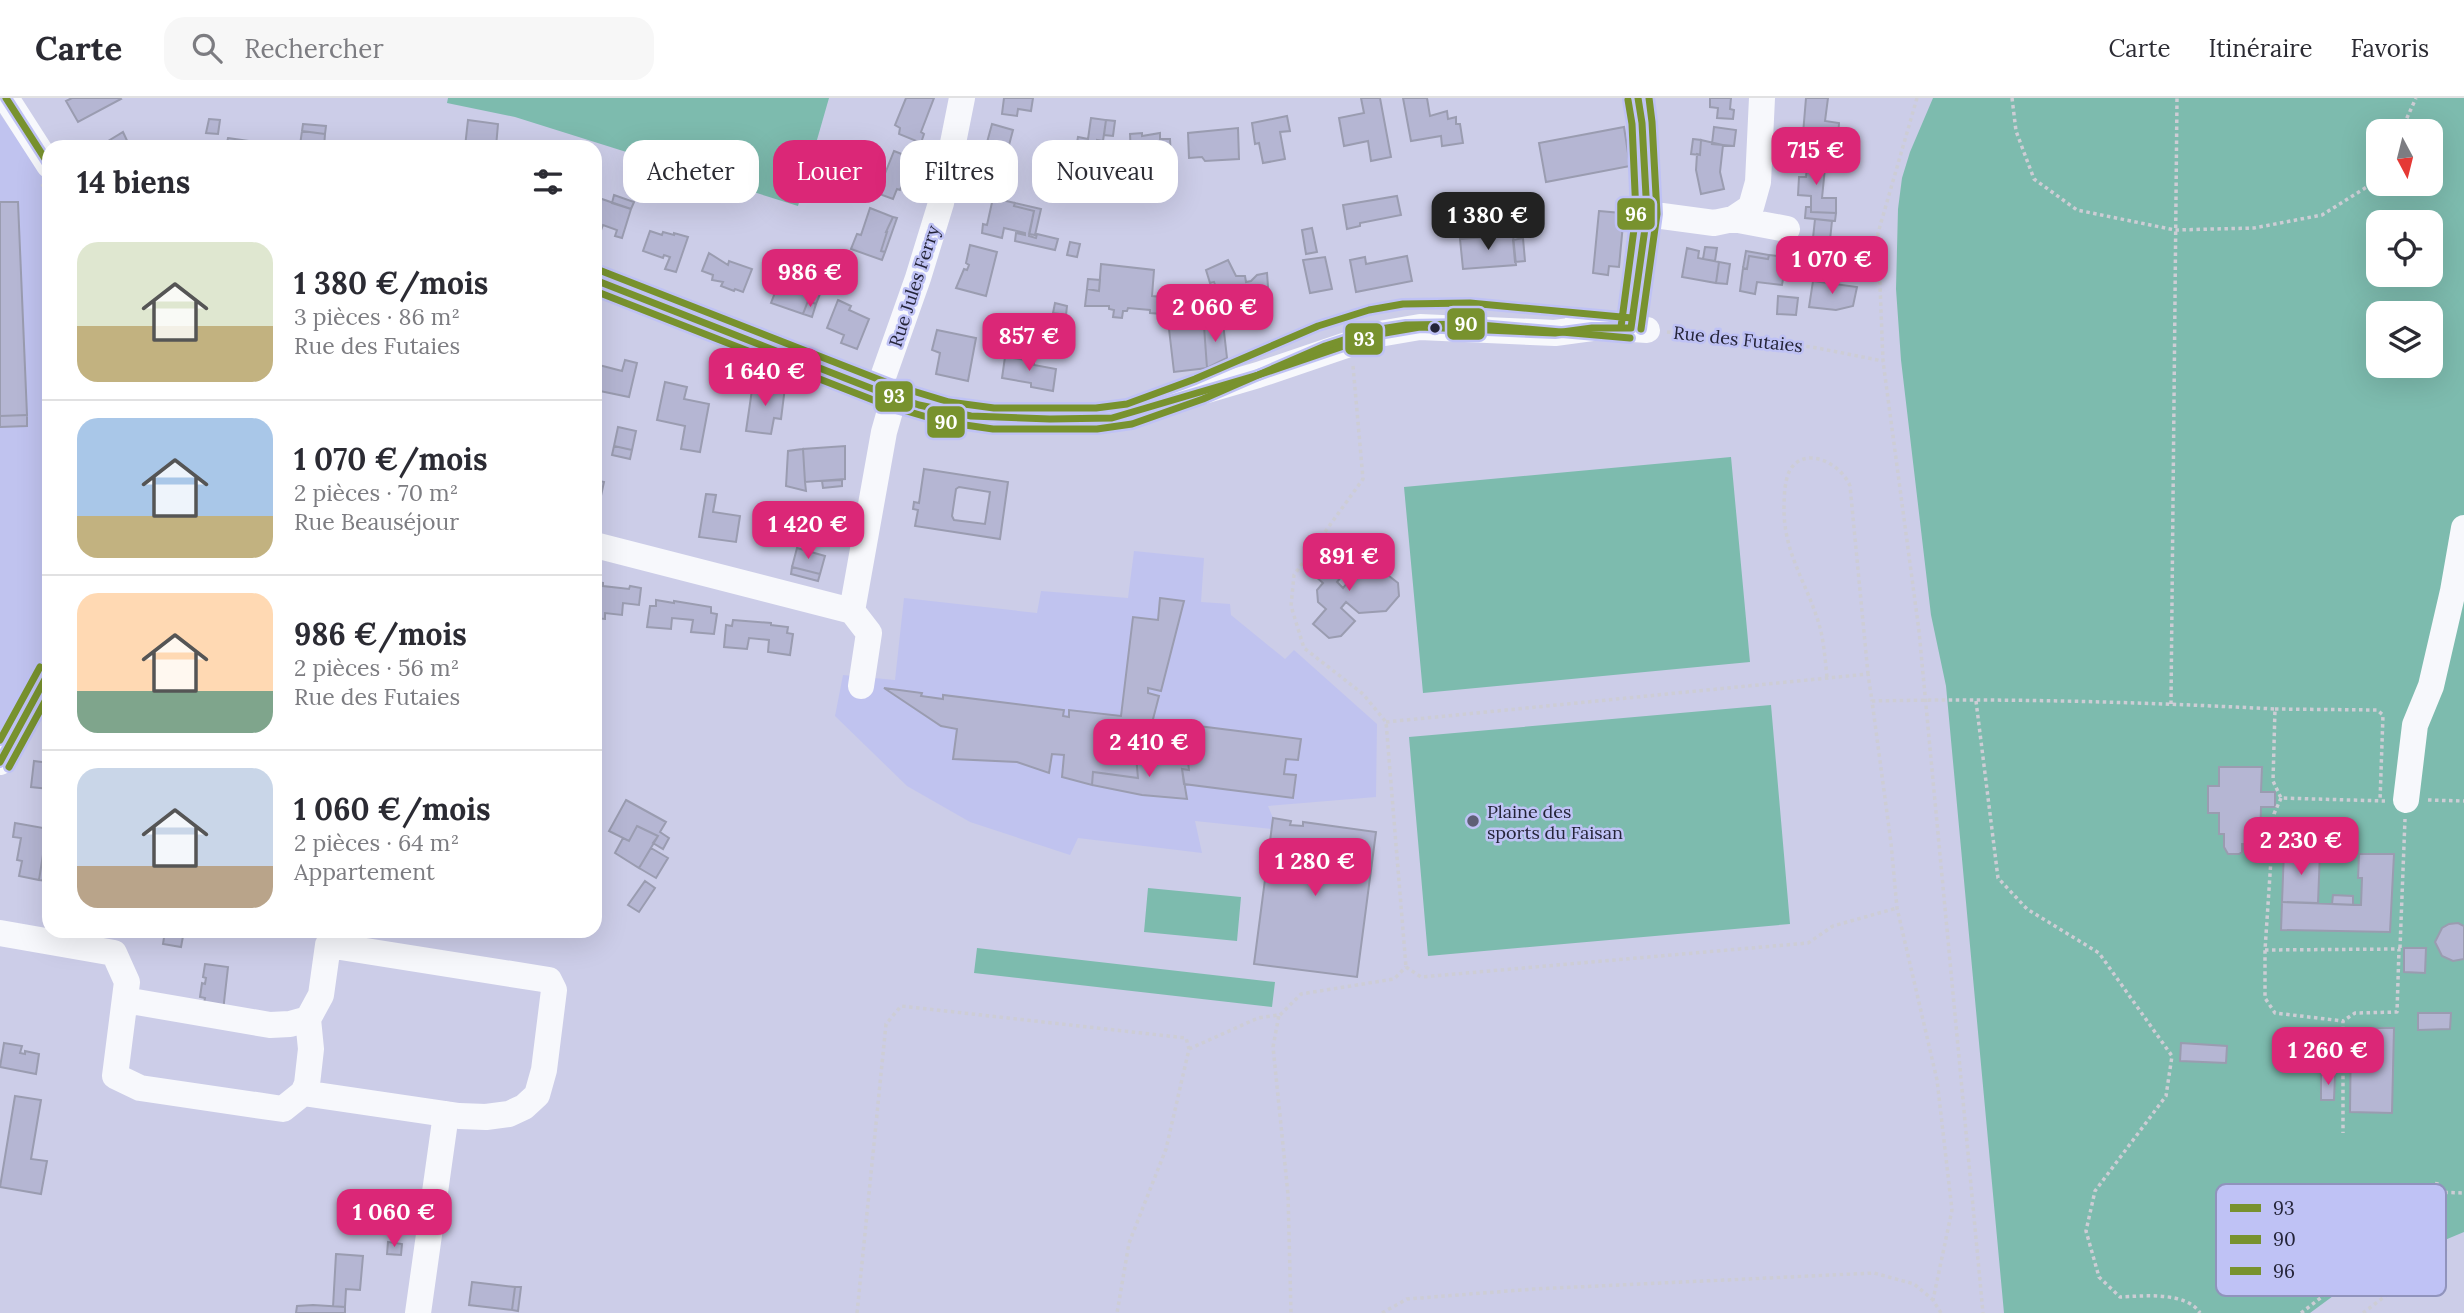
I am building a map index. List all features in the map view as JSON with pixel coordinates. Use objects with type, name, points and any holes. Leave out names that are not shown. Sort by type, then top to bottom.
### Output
[{"type":"street","points":[[6,98],[42,154]]},
{"type":"street","name":"Rue Jules Ferry","points":[[852,611],[884,432],[886,394],[941,203],[962,98]]},
{"type":"street","points":[[1174,399],[1256,362],[1372,320],[1415,314],[1461,312],[1592,328],[1639,329],[1647,214],[1638,98]]},
{"type":"street","points":[[1647,214],[1714,223],[1733,219],[1751,207],[1758,182],[1762,98]]},
{"type":"street","points":[[1733,219],[1787,229]]},
{"type":"street","points":[[602,284],[886,394],[919,405],[971,416],[1112,418],[1258,376],[1379,334],[1420,327],[1555,333],[1592,328]]},
{"type":"street","points":[[2406,800],[2415,725],[2431,686],[2454,591],[2464,528]]},
{"type":"street","points":[[602,547],[852,611],[869,633],[862,686]]},
{"type":"street","points":[[0,762],[42,684]]},
{"type":"street","points":[[0,933],[114,953],[127,982],[115,1076],[140,1088],[283,1109],[303,1093],[311,1049],[308,1018],[321,995],[328,944],[550,980],[554,990],[544,1070],[537,1095],[524,1108],[509,1114],[486,1117],[446,1114],[303,1093]]},
{"type":"street","points":[[125,1000],[270,1025],[290,1024],[308,1018]]},
{"type":"street","points":[[418,1313],[446,1114]]},
{"type":"path","points":[[1917,98],[1878,233],[1883,361],[1919,631],[1983,1313]]},
{"type":"path","points":[[2011,98],[2016,131],[2034,179],[2077,210],[2175,230],[2254,228],[2322,215],[2366,188]]},
{"type":"path","points":[[2171,704],[2177,98]]},
{"type":"path","points":[[2406,119],[2416,98]]},
{"type":"path","name":"Rue des Futaies","points":[[1639,329],[1812,347],[1883,361]]},
{"type":"path","points":[[1291,1313],[1288,1194],[1273,1047],[1279,1016],[1301,994],[1394,979],[1406,967],[1386,722],[1363,694],[1304,648],[1291,606],[1294,575],[1363,479],[1351,343]]},
{"type":"path","points":[[1827,677],[1820,626],[1788,549],[1784,514],[1789,472],[1799,462],[1814,458],[1836,466],[1847,477],[1850,485],[1868,674],[1897,908],[1937,1080],[1952,1210],[1933,1300]]},
{"type":"path","points":[[1386,722],[1868,674]]},
{"type":"path","points":[[1872,701],[2171,704],[2377,710],[2383,715],[2380,801]]},
{"type":"path","points":[[1976,701],[1998,877],[2027,909],[2099,953],[2172,1056],[2166,1096],[2095,1191],[2085,1231],[2099,1277],[2120,1297],[2167,1296],[2196,1307],[2200,1313]]},
{"type":"path","points":[[2275,709],[2273,781],[2281,798],[2274,814],[2265,950],[2265,998],[2275,1013],[2343,1021],[2355,1013],[2397,1012],[2406,800]]},
{"type":"path","points":[[2281,798],[2464,801]]},
{"type":"path","points":[[1406,967],[1421,977],[1808,943],[1833,926],[1897,908]]},
{"type":"path","points":[[2265,950],[2399,949]]},
{"type":"path","points":[[857,1313],[887,1024],[901,1006],[1186,1038],[1189,1049],[1166,1149],[1129,1243],[1117,1313]]},
{"type":"path","points":[[1189,1049],[1258,1018],[1279,1016]]},
{"type":"path","points":[[2343,1021],[2343,1133]]},
{"type":"path","points":[[2446,1192],[2464,1193]]},
{"type":"path","points":[[1382,1313],[1407,1300],[1534,1289],[1874,1273],[1914,1284],[1933,1300],[1941,1313]]},
{"type":"path","points":[[2301,1313],[2323,1296]]},
{"type":"path","points":[[2363,1313],[2385,1296]]},
{"type":"shaded area","points":[[0,114],[42,176],[42,680],[0,755]]},
{"type":"shaded area","points":[[1134,551],[1204,558],[1201,602],[1230,604],[1231,615],[1285,659],[1294,650],[1377,724],[1376,797],[1268,806],[1273,818],[1272,829],[1195,821],[1202,853],[1078,838],[1070,855],[970,822],[907,786],[835,716],[843,675],[895,680],[904,598],[1037,613],[1041,591],[1128,598]]},
{"type":"green space","points":[[448,98],[829,98],[817,140],[773,140],[773,198],[759,194],[759,140],[623,140],[623,151],[602,144],[602,140],[588,140],[515,117],[447,103]]},
{"type":"green space","points":[[1933,98],[2464,98],[2464,1232],[2446,1239],[2446,1184],[2216,1184],[2216,1296],[2333,1296],[2310,1313],[2004,1313],[1946,686],[1931,615],[1901,360],[1896,289],[1898,209],[1902,178],[1910,152]]},
{"type":"green space","points":[[1731,457],[1750,662],[1423,693],[1404,487]]},
{"type":"green space","points":[[1771,705],[1790,924],[1428,956],[1409,737]]},
{"type":"green space","points":[[1148,888],[1241,897],[1237,941],[1144,932]]},
{"type":"green space","points":[[977,948],[1275,982],[1272,1007],[974,973]]},
{"type":"building","points":[[72,98],[121,99],[78,122],[66,101]]},
{"type":"building","points":[[906,98],[934,98],[921,132],[924,134],[922,140],[914,140],[899,134],[900,128],[895,125]]},
{"type":"building","points":[[1004,98],[1033,98],[1031,111],[1018,109],[1017,116],[1002,114]]},
{"type":"building","points":[[1361,98],[1380,98],[1391,157],[1371,161],[1368,141],[1344,146],[1339,118],[1364,113]]},
{"type":"building","points":[[1403,98],[1427,98],[1430,116],[1447,111],[1448,119],[1456,117],[1463,143],[1442,146],[1441,136],[1411,141]]},
{"type":"building","points":[[1710,98],[1731,98],[1733,119],[1717,118],[1718,108],[1710,107]]},
{"type":"building","points":[[1806,98],[1828,98],[1825,121],[1839,123],[1838,138],[1803,134]]},
{"type":"building","points":[[1287,116],[1290,131],[1280,132],[1285,159],[1263,163],[1259,143],[1255,144],[1252,123]]},
{"type":"building","points":[[1091,118],[1106,120],[1103,140],[1077,140],[1078,137],[1088,139]]},
{"type":"building","points":[[209,119],[220,120],[218,134],[206,133]]},
{"type":"building","points":[[468,120],[498,124],[497,140],[466,140]]},
{"type":"building","points":[[1106,120],[1115,121],[1113,136],[1104,135]]},
{"type":"building","points":[[303,124],[326,126],[325,134],[302,131]]},
{"type":"building","points":[[992,124],[1013,130],[1010,140],[988,140]]},
{"type":"building","points":[[1624,127],[1630,166],[1546,182],[1539,143]]},
{"type":"building","points":[[1714,127],[1736,130],[1734,146],[1712,144]]},
{"type":"building","points":[[1238,128],[1239,159],[1205,161],[1202,157],[1189,158],[1188,133]]},
{"type":"building","points":[[302,131],[325,134],[325,140],[301,140]]},
{"type":"building","points":[[123,132],[127,140],[110,140]]},
{"type":"building","points":[[1142,133],[1142,136],[1160,133],[1160,139],[1170,140],[1130,140],[1130,134]]},
{"type":"building","points":[[1693,139],[1701,140],[1700,155],[1691,154]]},
{"type":"building","points":[[1701,140],[1723,145],[1720,172],[1724,189],[1701,194],[1696,170]]},
{"type":"building","points":[[894,151],[900,153],[900,190],[897,189],[893,199],[886,196],[886,171]]},
{"type":"building","points":[[1808,157],[1826,158],[1822,198],[1836,198],[1836,213],[1811,212],[1811,196],[1798,195],[1799,177],[1806,177]]},
{"type":"building","points":[[614,195],[623,198],[623,203],[634,203],[631,209],[612,203]]},
{"type":"building","points":[[1397,196],[1401,215],[1360,223],[1360,226],[1347,229],[1343,205]]},
{"type":"building","points":[[602,199],[631,209],[622,238],[615,236],[617,230],[603,225],[602,228]]},
{"type":"building","points":[[0,202],[18,202],[27,415],[0,416]]},
{"type":"building","points":[[992,203],[1015,203],[1014,206],[1034,211],[1029,236],[1036,238],[1037,234],[1058,239],[1055,250],[1015,241],[1016,233],[1025,233],[1004,228],[1002,238],[982,233],[983,224],[987,225]]},
{"type":"building","points":[[1015,203],[1041,209],[1035,235],[1029,234],[1034,211],[1014,206]]},
{"type":"building","points":[[1806,207],[1811,207],[1811,212],[1836,213],[1835,221],[1805,218]]},
{"type":"building","points":[[870,208],[893,217],[881,251],[885,252],[882,260],[851,249],[857,234],[861,235]]},
{"type":"building","points":[[1599,211],[1621,213],[1619,224],[1623,224],[1619,267],[1609,266],[1608,275],[1593,273]]},
{"type":"building","points":[[1520,213],[1532,213],[1530,229],[1520,229]]},
{"type":"building","points":[[893,217],[897,218],[885,252],[881,251],[886,232]]},
{"type":"building","points":[[1815,219],[1832,221],[1830,240],[1813,238]]},
{"type":"building","points":[[1312,228],[1317,252],[1306,254],[1302,230]]},
{"type":"building","points":[[650,231],[688,237],[676,272],[665,269],[670,257],[664,255],[663,258],[643,251]]},
{"type":"building","points":[[1513,235],[1516,265],[1463,269],[1460,239]]},
{"type":"building","points":[[1523,238],[1525,261],[1515,262],[1513,240]]},
{"type":"building","points":[[1070,242],[1080,244],[1077,257],[1067,255]]},
{"type":"building","points":[[970,245],[997,252],[986,296],[956,288],[964,269],[967,270],[969,265],[966,263]]},
{"type":"building","points":[[1705,247],[1717,248],[1715,261],[1703,259]]},
{"type":"building","points":[[1687,248],[1699,251],[1698,258],[1719,262],[1716,283],[1682,277]]},
{"type":"building","points":[[1746,251],[1769,255],[1768,259],[1749,256],[1747,269],[1743,268]]},
{"type":"building","points":[[709,253],[728,265],[729,261],[752,269],[743,292],[721,286],[723,282],[712,280],[713,275],[702,271]]},
{"type":"building","points":[[1769,255],[1787,257],[1782,285],[1757,282],[1755,294],[1740,291],[1743,268],[1747,269],[1749,256],[1768,259]]},
{"type":"building","points":[[1407,256],[1412,281],[1356,292],[1350,260],[1365,257],[1366,264]]},
{"type":"building","points":[[1325,257],[1332,289],[1310,293],[1303,260]]},
{"type":"building","points":[[1228,260],[1236,276],[1245,276],[1246,282],[1257,275],[1267,273],[1269,300],[1252,302],[1249,296],[1244,296],[1236,320],[1211,311],[1217,290],[1214,282],[1210,283],[1206,270]]},
{"type":"building","points":[[1719,262],[1730,264],[1727,284],[1716,283]]},
{"type":"building","points":[[1101,264],[1154,270],[1152,296],[1163,297],[1162,314],[1128,308],[1123,311],[1122,318],[1113,317],[1114,310],[1109,309],[1109,306],[1085,306],[1087,289],[1099,291]]},
{"type":"building","points":[[1088,279],[1100,280],[1099,291],[1087,289]]},
{"type":"building","points":[[780,280],[820,294],[816,304],[808,301],[803,314],[771,303]]},
{"type":"building","points":[[1813,281],[1857,287],[1853,306],[1836,310],[1809,307]]},
{"type":"building","points":[[1778,296],[1798,298],[1796,315],[1777,314]]},
{"type":"building","points":[[838,300],[851,306],[849,310],[869,319],[857,349],[841,343],[844,335],[827,328]]},
{"type":"building","points":[[808,301],[816,304],[812,317],[803,314]]},
{"type":"building","points":[[1055,303],[1067,306],[1066,315],[1053,313]]},
{"type":"building","points":[[1223,323],[1227,358],[1207,368],[1204,326]]},
{"type":"building","points":[[1204,326],[1207,368],[1174,372],[1169,329]]},
{"type":"building","points":[[937,330],[976,338],[968,381],[936,374],[940,353],[932,350]]},
{"type":"building","points":[[1005,357],[1034,361],[1034,365],[1056,369],[1053,391],[1031,387],[1031,383],[1002,378]]},
{"type":"building","points":[[625,360],[637,363],[629,397],[602,391],[602,366],[622,371]]},
{"type":"building","points":[[665,382],[687,387],[684,399],[709,404],[700,452],[681,449],[685,426],[657,420]]},
{"type":"building","points":[[753,383],[766,384],[765,387],[785,387],[781,419],[774,418],[771,434],[746,431]]},
{"type":"building","points":[[27,415],[27,426],[0,427],[0,416]]},
{"type":"building","points":[[618,427],[636,431],[632,450],[614,446]]},
{"type":"building","points":[[614,446],[632,450],[630,459],[612,455]]},
{"type":"building","points":[[845,446],[845,479],[805,482],[803,449]]},
{"type":"building","points":[[803,449],[806,491],[786,486],[788,451]]},
{"type":"building","points":[[924,469],[1008,482],[1000,539],[915,526],[918,510],[913,509],[914,502],[919,503]],"holes":[[[959,487],[990,492],[985,524],[954,520],[952,516],[956,489]]]},
{"type":"building","points":[[842,480],[842,486],[823,488],[822,481]]},
{"type":"building","points":[[706,494],[716,495],[713,512],[740,516],[736,542],[699,537]]},
{"type":"building","points":[[797,548],[825,556],[820,574],[792,567]]},
{"type":"building","points":[[1322,551],[1332,551],[1350,566],[1337,582],[1343,588],[1355,573],[1384,572],[1398,583],[1399,596],[1386,611],[1359,613],[1346,602],[1341,608],[1355,621],[1341,636],[1329,638],[1313,624],[1326,609],[1318,602],[1317,590],[1323,583],[1307,569]]},
{"type":"building","points":[[792,567],[820,574],[818,581],[791,574]]},
{"type":"building","points":[[602,583],[603,586],[641,588],[639,605],[623,603],[622,615],[605,613],[605,619],[602,619]]},
{"type":"building","points":[[1160,598],[1184,601],[1161,691],[1148,688],[1148,693],[1159,696],[1151,727],[1175,730],[1174,723],[1301,739],[1298,760],[1286,759],[1284,774],[1296,775],[1293,798],[1184,784],[1182,769],[1189,770],[1188,762],[1136,756],[1138,778],[1093,772],[1092,785],[1062,777],[1064,755],[1052,754],[1049,773],[1017,762],[953,759],[957,729],[941,726],[884,688],[943,699],[943,695],[1064,710],[1063,716],[1069,717],[1069,710],[1121,716],[1133,617],[1158,620]]},
{"type":"building","points":[[656,600],[711,607],[711,613],[717,614],[714,634],[691,632],[693,620],[672,618],[671,629],[647,627],[650,606],[656,606]]},
{"type":"building","points":[[733,620],[788,627],[787,633],[793,634],[790,655],[768,652],[769,640],[749,638],[747,649],[724,647],[726,625],[732,626]]},
{"type":"building","points":[[1136,756],[1188,762],[1189,770],[1182,769],[1187,799],[1142,795],[1092,785],[1093,772],[1138,778]]},
{"type":"building","points":[[34,761],[42,762],[42,788],[31,787]]},
{"type":"building","points":[[2219,767],[2262,767],[2261,792],[2275,792],[2275,807],[2261,807],[2260,844],[2242,844],[2242,852],[2239,854],[2228,854],[2224,847],[2224,834],[2219,834],[2219,813],[2208,813],[2208,786],[2219,786]]},
{"type":"building","points":[[626,800],[666,822],[660,832],[669,838],[663,849],[653,843],[658,836],[637,826],[629,841],[609,831]]},
{"type":"building","points":[[1273,818],[1291,821],[1290,825],[1303,826],[1303,822],[1376,832],[1357,977],[1254,964]]},
{"type":"building","points":[[15,823],[42,828],[39,880],[19,876],[22,861],[17,860],[21,838],[13,837]]},
{"type":"building","points":[[637,826],[658,836],[639,868],[615,853],[623,838],[629,841]]},
{"type":"building","points":[[651,848],[668,858],[656,878],[639,868]]},
{"type":"building","points":[[2284,850],[2320,852],[2318,903],[2282,902]]},
{"type":"building","points":[[2359,854],[2394,854],[2390,932],[2281,930],[2282,902],[2361,905]]},
{"type":"building","points":[[645,881],[655,888],[639,912],[628,905]]},
{"type":"building","points":[[2333,895],[2353,896],[2353,905],[2332,904]]},
{"type":"building","points":[[2458,923],[2464,926],[2464,959],[2453,961],[2442,956],[2435,942],[2442,928]]},
{"type":"building","points":[[164,938],[183,938],[181,947],[163,944]]},
{"type":"building","points":[[2404,948],[2426,948],[2425,973],[2404,972]]},
{"type":"building","points":[[205,964],[228,967],[223,1011],[203,1008],[205,998],[200,997],[202,983],[205,984],[206,978],[203,977]]},
{"type":"building","points":[[2418,1013],[2451,1013],[2450,1029],[2418,1030]]},
{"type":"building","points":[[2351,1028],[2394,1028],[2392,1113],[2350,1112]]},
{"type":"building","points":[[4,1043],[22,1046],[20,1053],[25,1054],[25,1051],[39,1054],[36,1074],[0,1067]]},
{"type":"building","points":[[2181,1043],[2227,1046],[2226,1063],[2180,1061]]},
{"type":"building","points":[[2321,1075],[2335,1075],[2334,1100],[2321,1100]]},
{"type":"building","points":[[15,1096],[41,1100],[31,1159],[47,1161],[41,1194],[0,1187]]},
{"type":"building","points":[[388,1242],[402,1244],[401,1255],[387,1254]]},
{"type":"building","points":[[336,1254],[363,1256],[360,1290],[346,1289],[345,1307],[333,1307]]},
{"type":"building","points":[[472,1282],[515,1287],[512,1310],[469,1305]]},
{"type":"building","points":[[515,1287],[521,1287],[518,1311],[512,1310]]},
{"type":"building","points":[[297,1306],[345,1307],[345,1313],[296,1313]]},
{"type":"transit line","name":"93","points":[[6,98],[42,154]]},
{"type":"transit line","name":"93","points":[[1631,328],[1647,214],[1638,98]]},
{"type":"transit line","name":"90","points":[[1641,329],[1657,214],[1649,98]]},
{"type":"transit line","name":"96","points":[[1621,327],[1636,214],[1632,124],[1628,100]]},
{"type":"transit line","name":"96","points":[[602,271],[893,385],[949,402],[994,408],[1096,408],[1127,404],[1195,379],[1318,326],[1369,310],[1403,304],[1470,303],[1632,318]]},
{"type":"transit line","name":"93","points":[[602,283],[878,391],[919,405],[971,416],[1112,418],[1258,375],[1379,334],[1420,327],[1555,333],[1592,328],[1631,328]]},
{"type":"transit line","name":"90","points":[[602,294],[886,405],[944,422],[993,429],[1097,429],[1132,424],[1203,399],[1325,346],[1374,330],[1406,325],[1469,324],[1630,338]]},
{"type":"transit line","name":"96","points":[[0,740],[40,667]]},
{"type":"transit line","name":"93","points":[[0,762],[42,685]]},
{"type":"transit line","name":"90","points":[[9,767],[42,707]]},
{"type":"place","name":"Plaine des sports du Faisan","points":[[1473,821]]}]
